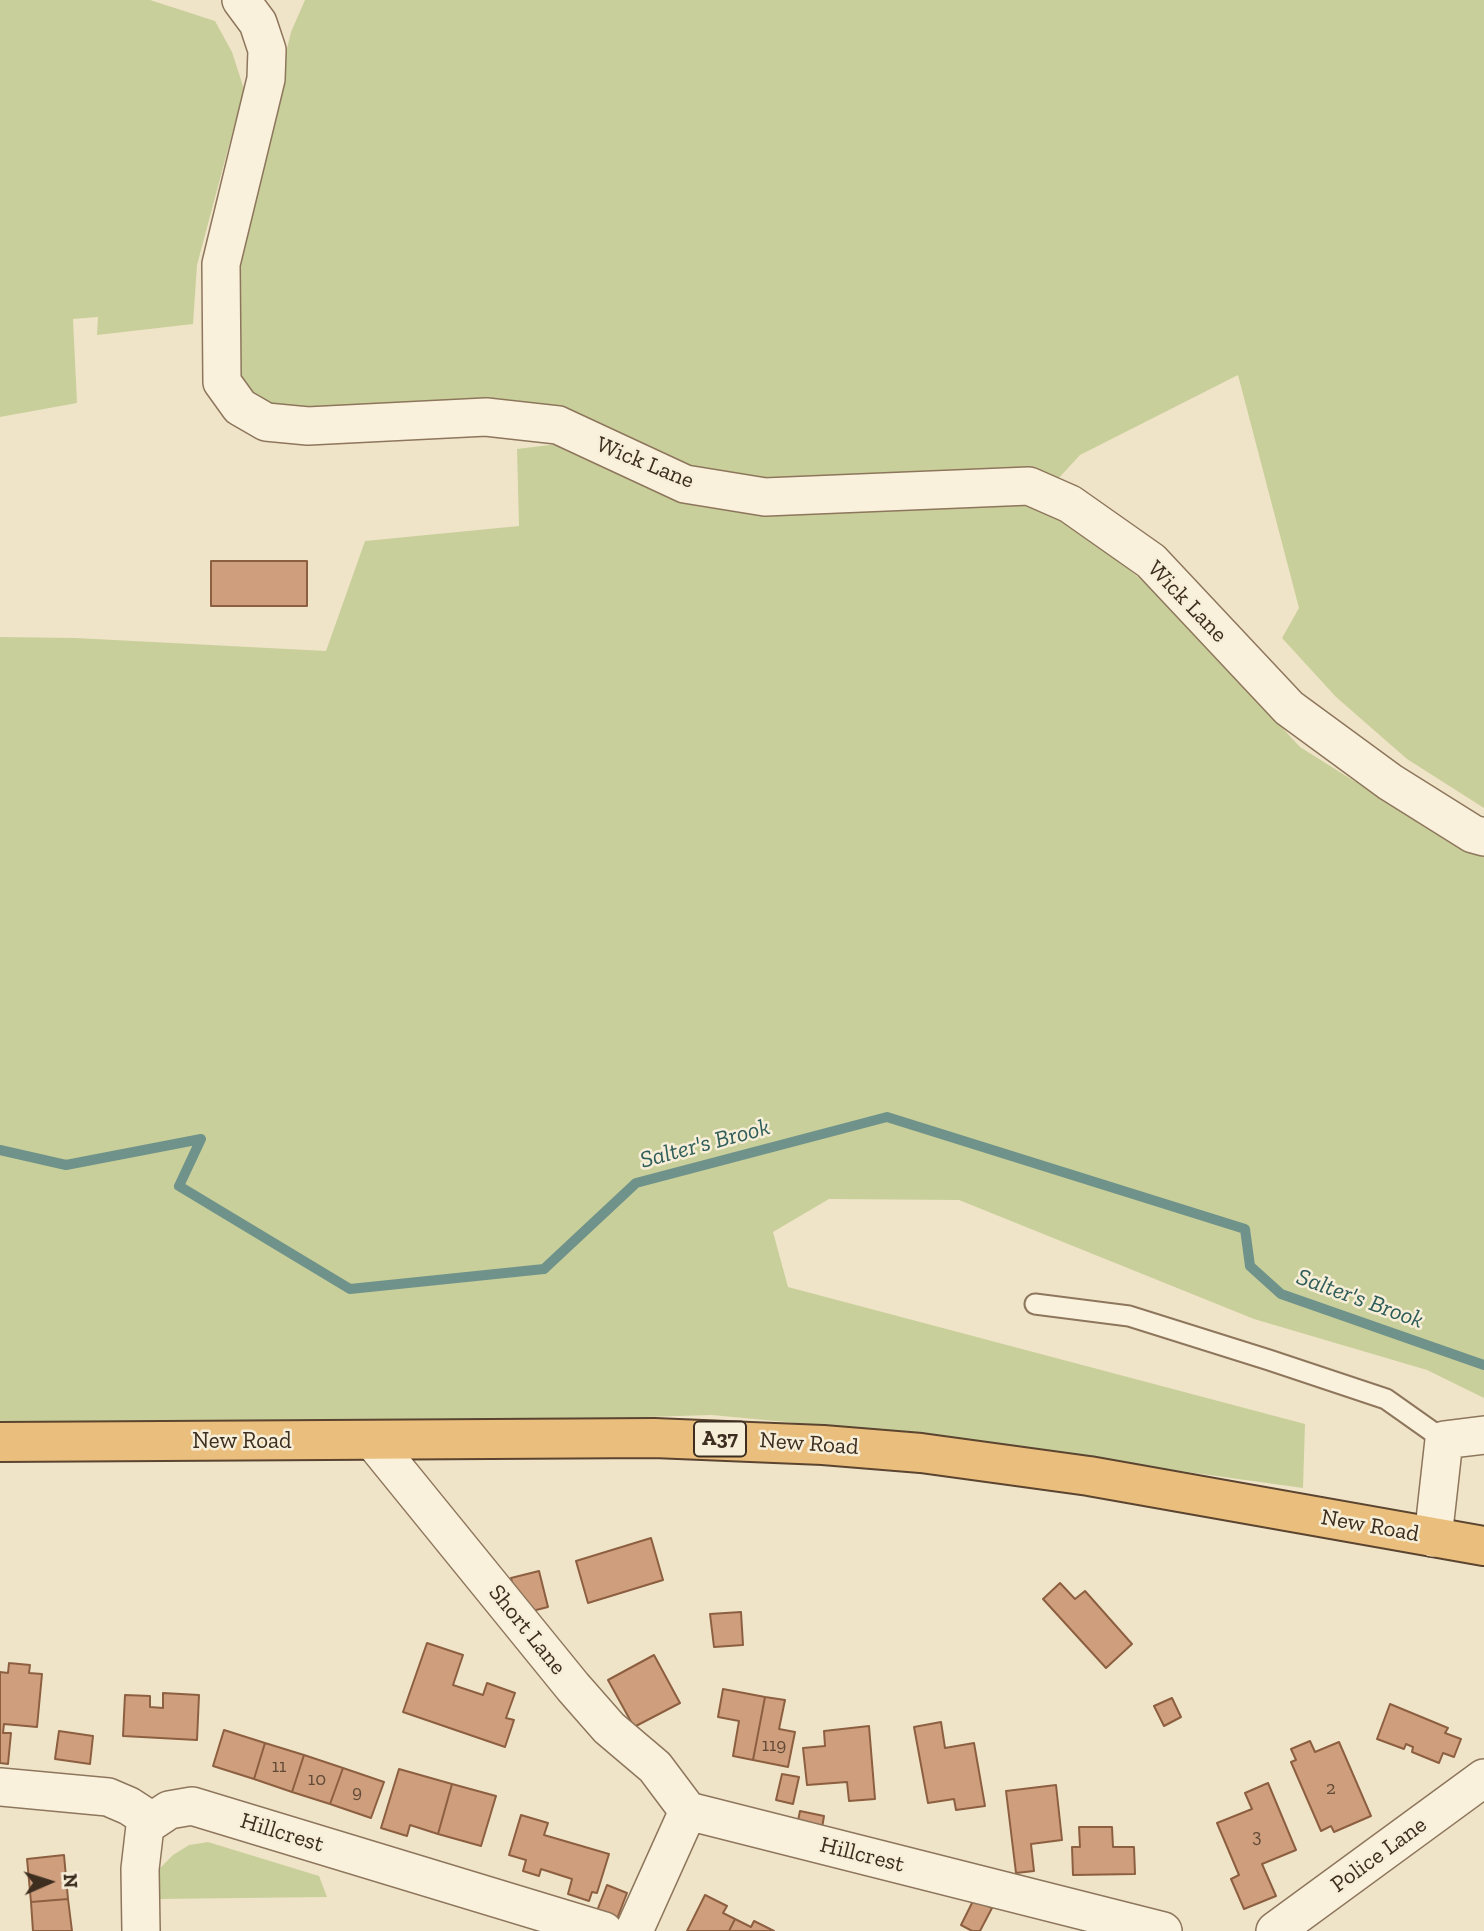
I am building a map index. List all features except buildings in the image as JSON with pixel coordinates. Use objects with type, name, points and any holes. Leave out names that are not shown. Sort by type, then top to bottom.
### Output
[{"type":"highway","name":"New Road","points":[[0,1442],[654,1438],[823,1444],[920,1452],[1174,1490],[1484,1546]]},
{"type":"street","name":"Wick Lane","points":[[241,0],[258,23],[267,50],[266,79],[221,264],[222,382],[240,407],[266,422],[308,426],[486,418],[558,425],[685,484],[765,497],[1029,486],[1070,504],[1151,561],[1289,708],[1390,782],[1473,834],[1484,837]]},
{"type":"street","points":[[1433,1538],[1444,1440],[1484,1435]]},
{"type":"street","name":"Short Lane","points":[[373,1441],[573,1686],[609,1728],[655,1766],[688,1811]]},
{"type":"street","name":"Police Lane","points":[[1275,1931],[1484,1778]]},
{"type":"street","points":[[0,1787],[108,1797],[129,1806],[152,1821],[145,1826],[140,1869],[141,1931]]},
{"type":"street","name":"Hillcrest","points":[[152,1821],[169,1810],[192,1806],[604,1931]]},
{"type":"street","points":[[634,1931],[688,1811]]},
{"type":"street","name":"Hillcrest","points":[[688,1811],[1163,1931]]},
{"type":"lane","points":[[1035,1304],[1129,1316],[1269,1360],[1386,1399],[1444,1440]]},
{"type":"green space","points":[[0,0],[150,0],[215,21],[232,52],[244,89],[197,265],[193,324],[97,335],[98,317],[73,319],[77,403],[0,417]]},
{"type":"green space","points":[[305,0],[1484,0],[1484,808],[1407,759],[1336,697],[1282,638],[1299,608],[1238,375],[1080,455],[1058,479],[775,485],[685,465],[571,410],[495,398],[308,413],[271,410],[237,376],[237,261],[291,32]]},
{"type":"green space","points":[[566,443],[678,496],[1025,502],[1074,526],[1157,592],[1300,747],[1459,847],[1484,857],[1484,1398],[1427,1370],[1254,1319],[959,1200],[829,1199],[773,1232],[788,1287],[1305,1424],[1303,1488],[913,1434],[712,1415],[348,1426],[0,1426],[0,637],[76,638],[326,651],[365,541],[519,526],[517,449]]},
{"type":"green space","points":[[208,1842],[319,1876],[327,1897],[159,1899],[155,1883],[159,1869],[173,1855],[189,1845]]},
{"type":"waterway","name":"Salter's Brook","points":[[0,1150],[66,1165],[201,1139],[179,1186],[350,1289],[544,1269],[636,1183],[887,1117],[1245,1229],[1250,1266],[1281,1294],[1484,1365]]}]
